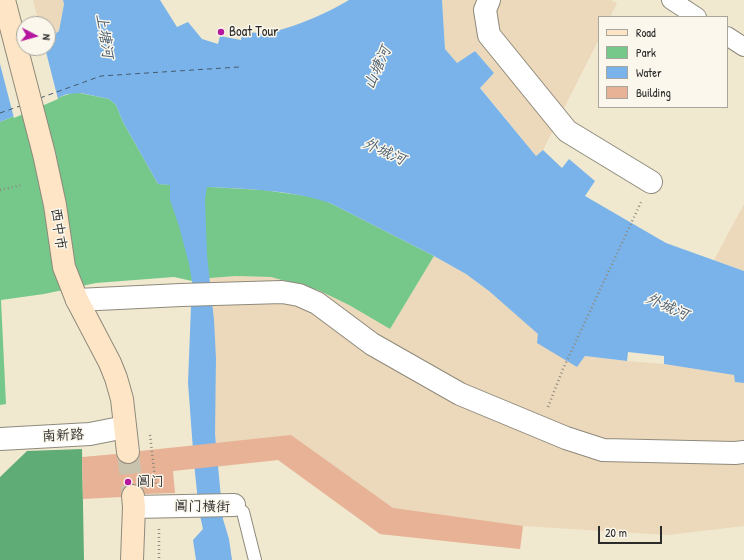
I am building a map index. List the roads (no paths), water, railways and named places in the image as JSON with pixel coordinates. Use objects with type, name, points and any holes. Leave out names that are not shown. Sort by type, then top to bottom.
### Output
[{"type":"main road","name":"西中市","points":[[4,0],[44,154],[55,206],[64,267],[77,300],[110,363],[116,378],[120,393],[128,452]]},
{"type":"main road","points":[[132,560],[133,502]]},
{"type":"street","points":[[489,0],[484,10],[489,35],[567,130],[651,182]]},
{"type":"street","points":[[671,0],[695,16]]},
{"type":"street","points":[[728,37],[744,47]]},
{"type":"street","points":[[77,300],[282,292],[298,295],[317,303],[372,344],[453,390],[540,429],[603,450],[744,452]]},
{"type":"street","name":"南新路","points":[[0,439],[90,434],[125,427]]},
{"type":"street","name":"阊门横街","points":[[133,502],[192,506],[234,505]]},
{"type":"lane","name":"阊门横街","points":[[234,505],[243,512],[256,560]]},
{"type":"water","points":[[63,0],[160,0],[177,27],[188,22],[202,39],[218,44],[220,36],[241,40],[242,31],[261,33],[281,30],[294,26],[319,16],[349,0],[442,0],[445,49],[457,63],[475,51],[494,73],[480,88],[536,156],[543,150],[562,168],[569,159],[595,181],[585,196],[666,243],[744,271],[744,383],[735,382],[734,375],[664,364],[664,356],[628,352],[627,361],[585,356],[577,367],[537,343],[538,334],[489,291],[466,274],[330,203],[300,195],[285,193],[207,187],[205,199],[207,255],[214,320],[216,358],[215,434],[223,519],[229,539],[232,560],[196,560],[193,540],[203,529],[199,511],[194,463],[188,383],[192,281],[179,226],[170,200],[170,185],[158,184],[123,122],[116,105],[109,99],[81,93],[67,94],[0,122],[0,60],[16,55],[16,56],[56,56],[56,33],[59,31],[64,4]]},
{"type":"tunnel","points":[[128,452],[133,496]]},
{"type":"place","name":"Boat Tour","points":[[221,32]]},
{"type":"place","name":"阊门","points":[[128,482]]},
{"type":"water label","name":"上塘河","points":[[104,36]]},
{"type":"water label","name":"山塘河","points":[[378,68]]},
{"type":"water label","name":"外城河","points":[[384,152]]},
{"type":"water label","name":"外城河","points":[[667,307]]}]
